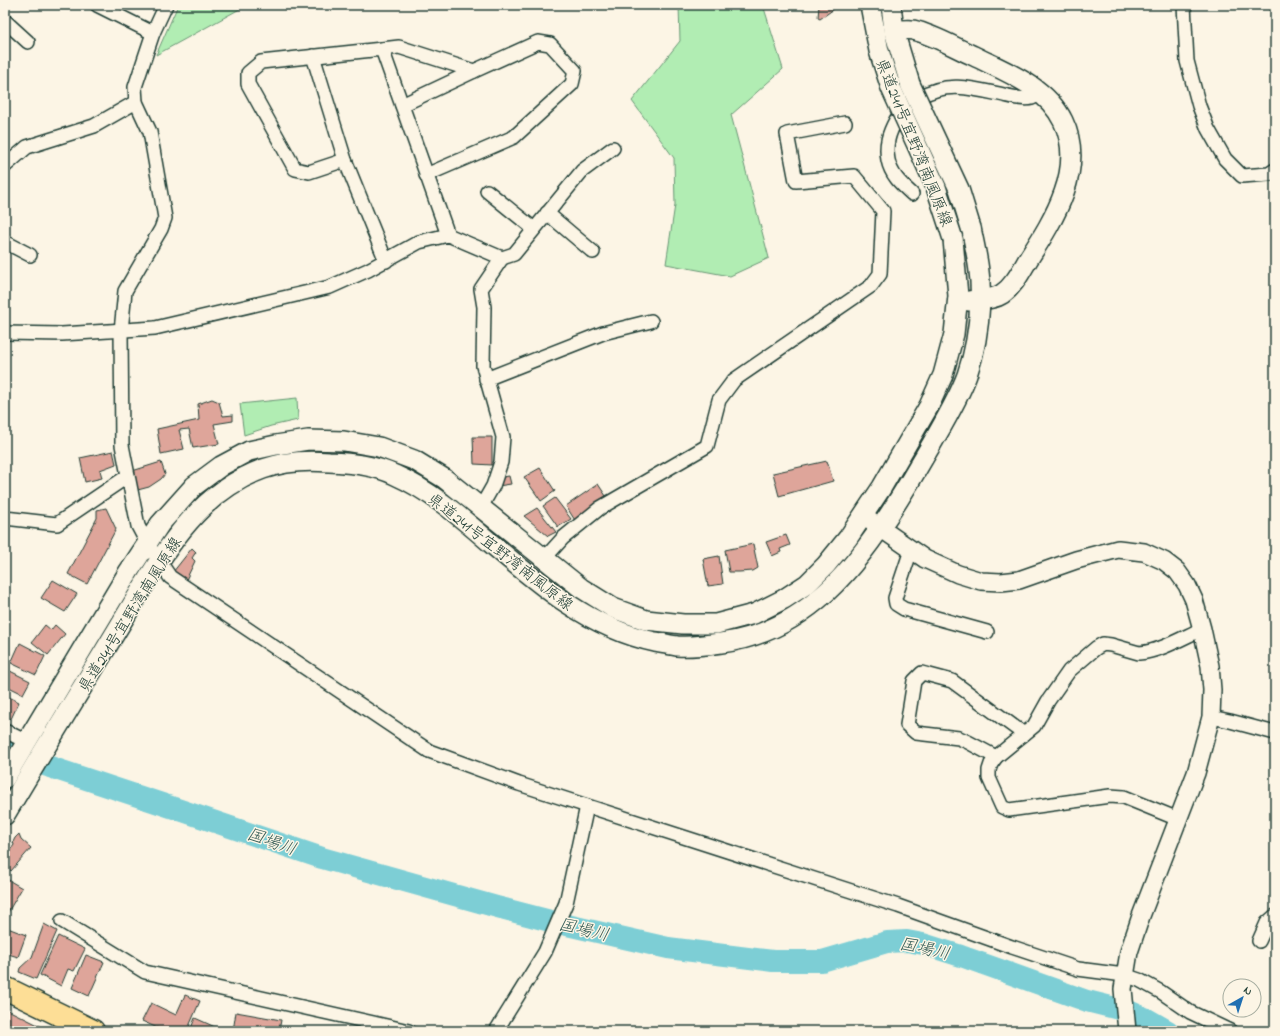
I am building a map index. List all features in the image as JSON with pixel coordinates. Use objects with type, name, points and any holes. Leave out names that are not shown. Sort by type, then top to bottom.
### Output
[{"type":"highway","points":[[5,988],[93,1031]]},
{"type":"main road","name":"県道241号宜野湾南風原線","points":[[5,778],[129,571],[160,524],[194,486],[221,466],[249,452],[276,445],[308,440],[344,440],[379,447],[414,460],[445,479],[581,588],[613,608],[646,620],[683,624],[716,624],[754,614],[784,599],[807,584],[830,560],[848,538],[863,516],[929,406],[943,374],[954,334],[958,296],[953,239],[936,187],[891,88],[879,51],[870,5]]},
{"type":"main road","name":"県道241号宜野湾南風原線","points":[[5,815],[159,561],[176,536],[194,515],[213,497],[239,479],[266,468],[297,461],[352,463],[394,474],[434,496],[535,581],[572,607],[608,626],[638,638],[678,646],[717,644],[742,640],[771,630],[802,612],[832,588],[860,556],[880,528],[915,472],[958,396],[967,375],[972,356],[980,299],[977,260],[971,228],[959,189],[910,84],[894,31],[891,5]]},
{"type":"main road","points":[[894,31],[911,30],[930,37],[1011,74],[1027,83],[1040,92],[1053,105],[1067,130],[1070,144],[1070,163],[1069,178],[1064,192],[1038,243],[1011,286],[997,297],[957,302]]},
{"type":"street","points":[[96,5],[153,33]]},
{"type":"street","points":[[166,5],[153,33],[135,87],[136,102],[150,132],[165,218],[161,229],[125,291],[121,331],[122,445],[128,476],[138,526],[147,543],[170,577],[429,750],[519,784],[898,906],[1078,969],[1124,982],[1139,980],[1162,992],[1190,1012],[1230,1031]]},
{"type":"street","points":[[1184,5],[1187,61],[1199,106],[1208,129],[1225,159],[1242,176],[1269,174],[1275,170]]},
{"type":"street","points":[[5,21],[28,42]]},
{"type":"street","points":[[402,105],[538,42],[550,44],[574,70],[572,84],[514,137],[426,175]]},
{"type":"street","points":[[345,160],[309,172],[295,169],[248,84],[248,73],[261,62],[399,47],[474,71]]},
{"type":"street","points":[[382,49],[448,235]]},
{"type":"street","points":[[313,56],[345,160],[386,261]]},
{"type":"street","points":[[912,194],[897,180],[889,165],[886,149],[889,133],[899,115],[914,101],[928,92],[948,87],[965,87],[1019,98],[1032,98],[1040,92]]},
{"type":"street","points":[[5,166],[27,147],[94,126],[136,102]]},
{"type":"street","points":[[544,559],[563,538],[600,508],[707,446],[719,400],[734,380],[871,286],[880,274],[883,211],[854,176],[796,181],[787,134],[845,123]]},
{"type":"street","points":[[481,507],[493,486],[501,462],[503,437],[483,366],[484,307],[481,289],[502,258],[514,254],[582,171],[613,148]]},
{"type":"street","points":[[487,191],[534,229]]},
{"type":"street","points":[[547,213],[593,252]]},
{"type":"street","points":[[5,332],[62,334],[155,328],[330,287],[386,261],[419,242],[448,235],[502,258]]},
{"type":"street","points":[[5,242],[30,255]]},
{"type":"street","points":[[486,378],[602,333],[651,321]]},
{"type":"street","points":[[5,518],[56,524],[128,476]]},
{"type":"street","points":[[863,516],[925,560],[958,574],[981,581],[1001,582],[1019,580],[1076,560],[1118,549],[1144,552],[1164,561],[1177,571],[1187,585],[1194,600],[1210,666],[1212,682],[1211,717],[1196,773],[1141,916],[1129,952],[1124,982],[1127,1031]]},
{"type":"street","points":[[911,550],[895,598],[896,604],[904,609],[988,632]]},
{"type":"street","points":[[1178,819],[1124,797],[1110,796],[1008,810],[1002,807],[989,778],[989,770],[996,757],[1034,726],[1048,701],[1069,671],[1096,648],[1103,644],[1111,645],[1138,654],[1163,646],[1202,629]]},
{"type":"street","points":[[996,757],[959,738],[916,733],[906,725],[914,681],[922,673],[952,681],[1024,734]]},
{"type":"street","points":[[1211,717],[1275,733]]},
{"type":"street","points":[[5,731],[26,744]]},
{"type":"street","points":[[496,1031],[545,952],[566,903],[587,806]]},
{"type":"street","points":[[1259,941],[1267,923],[1275,916]]},
{"type":"street","points":[[62,921],[145,972],[409,1031]]},
{"type":"green space","points":[[178,5],[247,5],[156,55]]},
{"type":"green space","points":[[679,5],[763,5],[783,69],[731,115],[769,258],[730,276],[666,264],[675,205],[674,158],[632,101],[680,41]]},
{"type":"green space","points":[[297,398],[298,420],[271,426],[244,435],[240,404]]},
{"type":"building","points":[[819,5],[834,5],[834,9],[820,19],[818,18]]},
{"type":"building","points":[[212,399],[219,402],[223,416],[233,415],[233,421],[214,424],[219,444],[193,448],[189,429],[179,430],[184,449],[161,454],[157,429],[199,420],[198,404]]},
{"type":"building","points":[[473,437],[492,437],[492,465],[474,464]]},
{"type":"building","points":[[113,451],[116,464],[100,470],[102,478],[85,482],[80,458]]},
{"type":"building","points":[[827,461],[833,481],[779,496],[773,473]]},
{"type":"building","points":[[161,462],[165,474],[161,479],[149,487],[134,491],[129,472]]},
{"type":"building","points":[[540,468],[555,491],[541,501],[524,477]]},
{"type":"building","points":[[509,476],[511,484],[498,486],[497,478]]},
{"type":"building","points":[[598,484],[608,499],[576,522],[566,506]]},
{"type":"building","points":[[555,498],[571,519],[558,527],[543,506]]},
{"type":"building","points":[[106,508],[116,529],[87,584],[68,574],[97,518],[97,510]]},
{"type":"building","points":[[537,508],[556,532],[548,536],[524,516]]},
{"type":"building","points":[[786,535],[790,545],[780,549],[781,552],[772,556],[766,542]]},
{"type":"building","points":[[753,544],[758,568],[753,571],[729,572],[725,550]]},
{"type":"building","points":[[192,548],[196,552],[192,558],[195,561],[185,582],[173,572]]},
{"type":"building","points":[[719,556],[723,584],[708,586],[703,559]]},
{"type":"building","points":[[53,580],[77,594],[65,612],[41,598]]},
{"type":"building","points":[[45,625],[51,630],[55,625],[65,634],[48,655],[32,642]]},
{"type":"building","points":[[20,643],[45,656],[36,675],[11,663]]},
{"type":"building","points":[[10,671],[30,681],[23,694],[5,685],[5,681]]},
{"type":"building","points":[[5,695],[19,702],[11,719],[5,716]]},
{"type":"building","points":[[19,834],[21,839],[31,848],[11,871],[5,866],[5,857],[14,845],[13,842]]},
{"type":"building","points":[[5,878],[22,888],[8,912],[5,910]]},
{"type":"building","points":[[44,924],[57,931],[36,979],[19,972],[20,968],[32,957]]},
{"type":"building","points":[[5,927],[26,935],[18,957],[5,953]]},
{"type":"building","points":[[58,936],[85,949],[74,971],[68,969],[61,986],[40,975]]},
{"type":"building","points":[[86,955],[104,962],[89,996],[72,988]]},
{"type":"building","points":[[185,995],[200,1001],[187,1031],[164,1031],[142,1021],[151,1003],[176,1015]]},
{"type":"building","points":[[6,1009],[46,1029],[45,1031],[5,1031]]},
{"type":"building","points":[[236,1012],[281,1020],[279,1031],[233,1031]]},
{"type":"building","points":[[195,1018],[224,1031],[190,1031]]},
{"type":"waterway","name":"国場川","points":[[5,751],[322,858],[558,923],[668,948],[773,961],[822,961],[887,942],[907,941],[923,944],[961,956],[1087,1001],[1131,1012],[1168,1031]]}]
